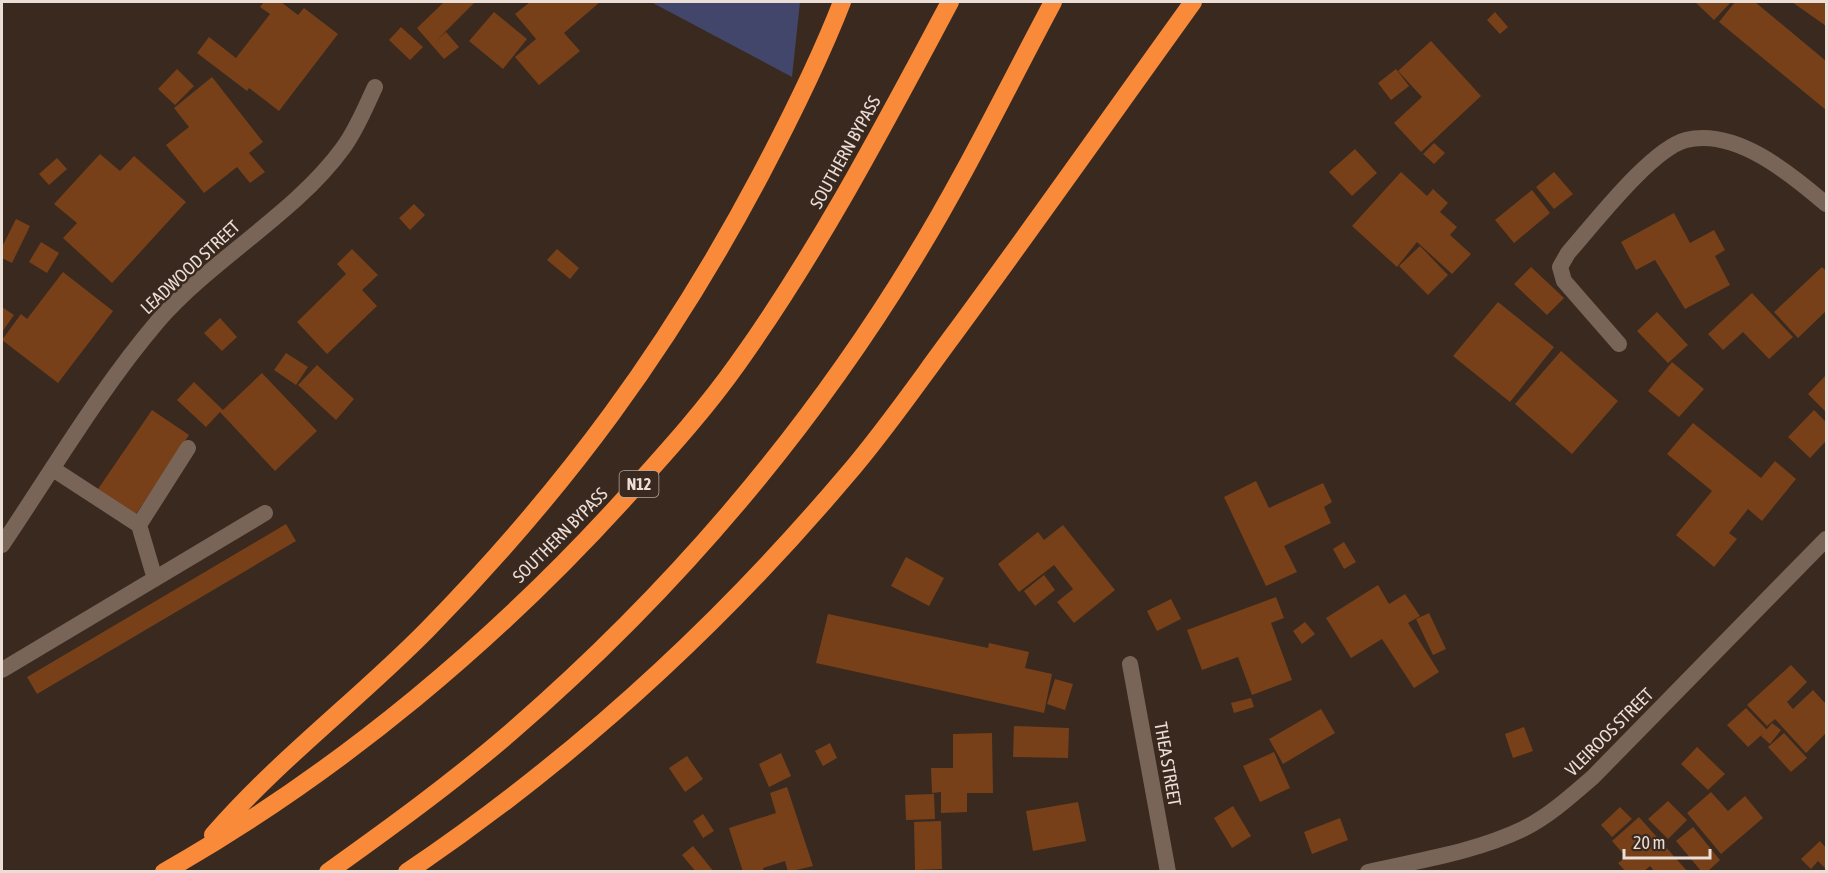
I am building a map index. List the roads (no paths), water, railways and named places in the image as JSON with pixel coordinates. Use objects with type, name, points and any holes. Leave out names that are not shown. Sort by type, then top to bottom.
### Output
[{"type":"highway","points":[[198,852],[261,786],[426,631],[507,546],[607,423],[682,314],[734,224],[798,102],[842,2]]},
{"type":"highway","name":"SOUTHERN BYPASS","points":[[164,872],[266,808],[359,742],[439,678],[549,578],[673,446],[737,365],[817,246],[865,163],[950,2]]},
{"type":"highway","points":[[328,872],[414,810],[510,733],[607,645],[677,572],[748,491],[832,382],[913,260],[1053,2]]},
{"type":"highway","points":[[407,872],[475,826],[581,740],[700,632],[802,527],[849,473],[917,383],[1023,240],[1193,2]]},
{"type":"street","name":"LEADWOOD STREET","points":[[2,544],[133,352],[159,320],[197,282],[321,174],[343,148],[358,125],[375,87]]},
{"type":"street","points":[[1619,344],[1564,281],[1560,267],[1568,253],[1634,178],[1658,156],[1686,140],[1726,140],[1783,169],[1827,204]]},
{"type":"street","points":[[139,525],[188,448]]},
{"type":"street","points":[[53,468],[139,525],[155,579]]},
{"type":"street","points":[[2,670],[265,513]]},
{"type":"street","name":"VLEIROOS STREET","points":[[1368,872],[1482,845],[1524,828],[1562,804],[1593,777],[1827,538]]},
{"type":"street","name":"THEA STREET","points":[[1130,664],[1168,872]]}]
